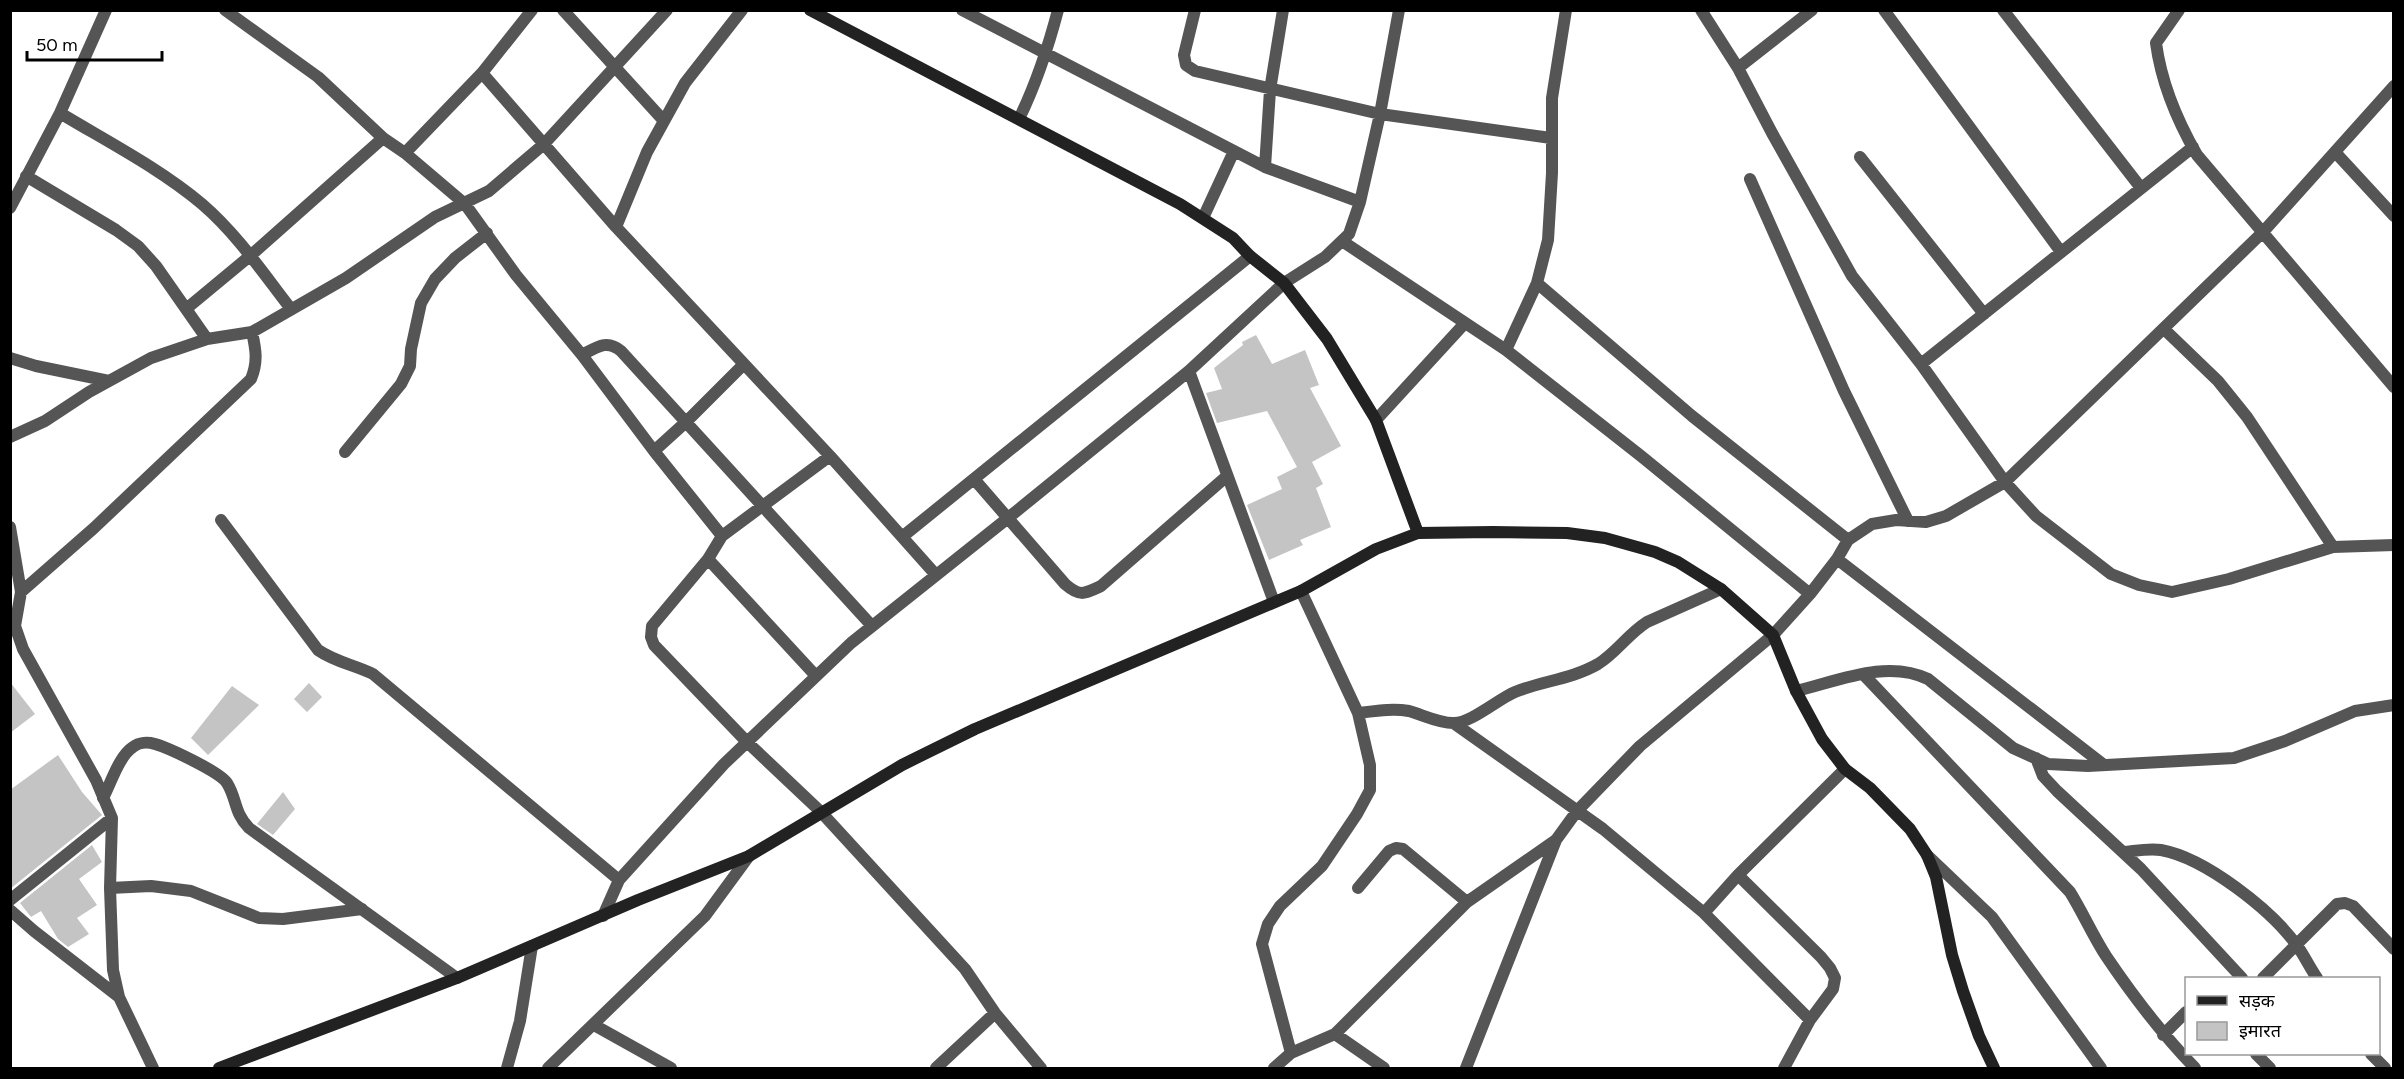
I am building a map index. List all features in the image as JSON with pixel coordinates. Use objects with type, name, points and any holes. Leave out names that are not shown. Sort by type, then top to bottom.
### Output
[{"type":"street","points":[[10,208],[60,113],[106,10]]},
{"type":"street","points":[[225,10],[318,77],[383,138],[405,153],[465,204],[516,275],[582,355],[722,536]]},
{"type":"street","points":[[405,153],[482,74],[532,10]]},
{"type":"street","points":[[563,10],[664,120]]},
{"type":"street","points":[[10,437],[45,421],[151,358],[207,339],[252,332],[346,278],[435,217],[489,190],[544,144],[668,10]]},
{"type":"street","points":[[616,227],[647,152],[664,120],[686,83],[742,10]]},
{"type":"street","points":[[810,10],[1203,218],[1233,238],[1250,256],[1284,283],[1328,339],[1376,420],[1418,533]]},
{"type":"street","points":[[962,10],[1265,167],[1360,202]]},
{"type":"street","points":[[1018,119],[1030,96],[1046,53],[1058,10]]},
{"type":"street","points":[[1195,10],[1184,55],[1186,65],[1195,71],[1380,114],[1551,138]]},
{"type":"street","points":[[1265,167],[1270,90],[1283,10]]},
{"type":"street","points":[[603,916],[619,880],[724,764],[816,676],[872,627],[1188,371],[1284,283],[1325,256],[1349,234],[1360,202],[1380,114],[1399,10]]},
{"type":"street","points":[[1506,350],[1536,283],[1548,240],[1552,173],[1552,98],[1566,10]]},
{"type":"street","points":[[1738,68],[1812,10]]},
{"type":"street","points":[[1884,10],[2061,252]]},
{"type":"street","points":[[2003,10],[2141,188]]},
{"type":"street","points":[[2179,10],[2156,43],[2158,63],[2184,133],[2193,147],[2394,387]]},
{"type":"street","points":[[1698,11],[1738,68],[1852,276],[1921,364],[2005,482],[2036,516],[2111,574],[2139,585],[2172,592],[2229,579],[2333,546],[2394,545]]},
{"type":"street","points":[[482,74],[616,227],[830,456],[936,575]]},
{"type":"street","points":[[1466,1068],[1556,840],[1577,811],[1640,746],[1773,634],[1810,594],[1837,559],[1848,540],[1872,524],[1896,520],[1926,522],[1946,516],[2005,482],[2264,232],[2391,92]]},
{"type":"street","points":[[60,113],[174,183],[203,205],[233,235],[291,309]]},
{"type":"street","points":[[186,309],[250,256],[383,138]]},
{"type":"street","points":[[1921,364],[2193,147]]},
{"type":"street","points":[[1203,218],[1234,151]]},
{"type":"street","points":[[2335,152],[2394,216]]},
{"type":"street","points":[[1860,157],[1984,314]]},
{"type":"street","points":[[26,176],[116,230],[138,246],[156,266],[207,339]]},
{"type":"street","points":[[1750,179],[1844,391],[1908,521]]},
{"type":"street","points":[[345,452],[401,384],[410,366],[411,349],[421,303],[435,279],[455,258],[487,233]]},
{"type":"street","points":[[1342,241],[1506,350],[1641,456],[1810,594]]},
{"type":"street","points":[[902,537],[1250,256]]},
{"type":"street","points":[[1536,283],[1692,416],[1848,540]]},
{"type":"street","points":[[1376,420],[1466,323]]},
{"type":"street","points":[[2164,329],[2218,381],[2247,417],[2333,546]]},
{"type":"street","points":[[21,592],[94,528],[251,380],[257,366],[257,353],[252,332]]},
{"type":"street","points":[[582,355],[603,344],[614,345],[872,627]]},
{"type":"street","points":[[10,358],[36,366],[109,381]]},
{"type":"street","points":[[654,451],[744,364]]},
{"type":"street","points":[[1188,371],[1274,602]]},
{"type":"street","points":[[830,456],[722,536],[708,559],[652,626],[651,637],[654,645],[747,742],[820,812],[965,969],[995,1013],[1041,1068]]},
{"type":"street","points":[[974,479],[1065,584],[1074,591],[1086,594],[1101,586],[1227,476]]},
{"type":"street","points":[[221,520],[318,650],[336,661],[353,665],[373,674],[619,880]]},
{"type":"street","points":[[10,527],[21,592],[13,627],[23,650],[96,780],[112,818],[110,888],[113,970],[119,997],[153,1068]]},
{"type":"street","points":[[223,1068],[457,978],[749,856],[902,765],[975,729],[1301,591],[1376,549],[1418,533],[1567,533],[1605,538],[1655,552],[1678,562],[1721,589],[1773,634],[1796,691],[1822,739],[1845,769],[1878,796],[1910,829],[1927,855],[1936,878],[1958,973],[1978,1036],[1994,1068]]},
{"type":"street","points":[[708,559],[816,676]]},
{"type":"street","points":[[1837,559],[2104,765]]},
{"type":"street","points":[[1455,724],[1472,717],[1515,692],[1581,672],[1598,664],[1611,655],[1636,629],[1647,622],[1721,589]]},
{"type":"street","points":[[1291,1053],[1262,944],[1268,924],[1280,906],[1322,866],[1357,814],[1370,790],[1370,765],[1358,713],[1301,591]]},
{"type":"street","points":[[1796,691],[1863,674],[1897,670],[1914,673],[1928,679],[2013,748],[2048,764],[2104,765],[2234,758],[2285,741],[2355,711],[2394,705]]},
{"type":"street","points":[[1863,674],[2070,892],[2106,955],[2163,1035],[2195,1068]]},
{"type":"street","points":[[1358,713],[1385,710],[1406,711],[1455,724],[1604,829],[1704,913],[1810,1020]]},
{"type":"street","points":[[103,798],[132,747],[142,743],[154,743],[221,776],[227,783],[241,820],[249,828],[457,978]]},
{"type":"street","points":[[2036,758],[2043,776],[2057,791],[2124,852],[2241,977]]},
{"type":"street","points":[[1704,913],[1738,875],[1845,769]]},
{"type":"street","points":[[10,900],[112,818]]},
{"type":"street","points":[[1274,1068],[1291,1053],[1335,1034],[1467,902],[1556,840]]},
{"type":"street","points":[[1358,888],[1389,851],[1396,848],[1403,849],[1467,902]]},
{"type":"street","points":[[2124,852],[2159,850],[2204,867],[2256,903],[2297,946],[2315,977]]},
{"type":"street","points":[[1927,855],[1992,917],[2101,1068]]},
{"type":"street","points":[[548,1068],[705,916],[749,856]]},
{"type":"street","points":[[1738,875],[1830,968],[1835,978],[1833,989],[1810,1020],[1784,1068]]},
{"type":"street","points":[[110,888],[151,886],[181,889],[259,918],[283,919],[362,909]]},
{"type":"street","points":[[2264,977],[2337,904],[2345,903],[2361,913],[2394,949]]},
{"type":"street","points":[[10,910],[119,997]]},
{"type":"street","points":[[507,1068],[520,1021],[532,946]]},
{"type":"street","points":[[936,1068],[995,1013]]},
{"type":"street","points":[[2163,1035],[2185,1014]]},
{"type":"street","points":[[594,1025],[671,1068]]},
{"type":"street","points":[[1335,1034],[1384,1068]]},
{"type":"street","points":[[2258,1055],[2270,1068]]},
{"type":"street","points":[[2373,1055],[2385,1068]]},
{"type":"building","points":[[1256,335],[1272,364],[1305,350],[1319,385],[1310,388],[1341,446],[1312,462],[1323,484],[1316,488],[1331,527],[1300,540],[1303,545],[1269,560],[1247,505],[1282,489],[1277,477],[1297,467],[1267,411],[1217,423],[1206,393],[1222,389],[1214,368],[1243,345],[1242,342]]},
{"type":"building","points":[[10,682],[35,714],[10,733]]},
{"type":"building","points":[[309,683],[322,697],[307,712],[294,699]]},
{"type":"building","points":[[232,686],[259,705],[208,755],[191,738]]},
{"type":"building","points":[[58,755],[82,792],[102,815],[10,889],[10,790]]},
{"type":"building","points":[[283,792],[295,809],[273,835],[257,824]]},
{"type":"building","points":[[92,845],[102,862],[79,879],[97,905],[77,918],[89,934],[68,947],[58,939],[41,911],[31,917],[20,903]]}]
